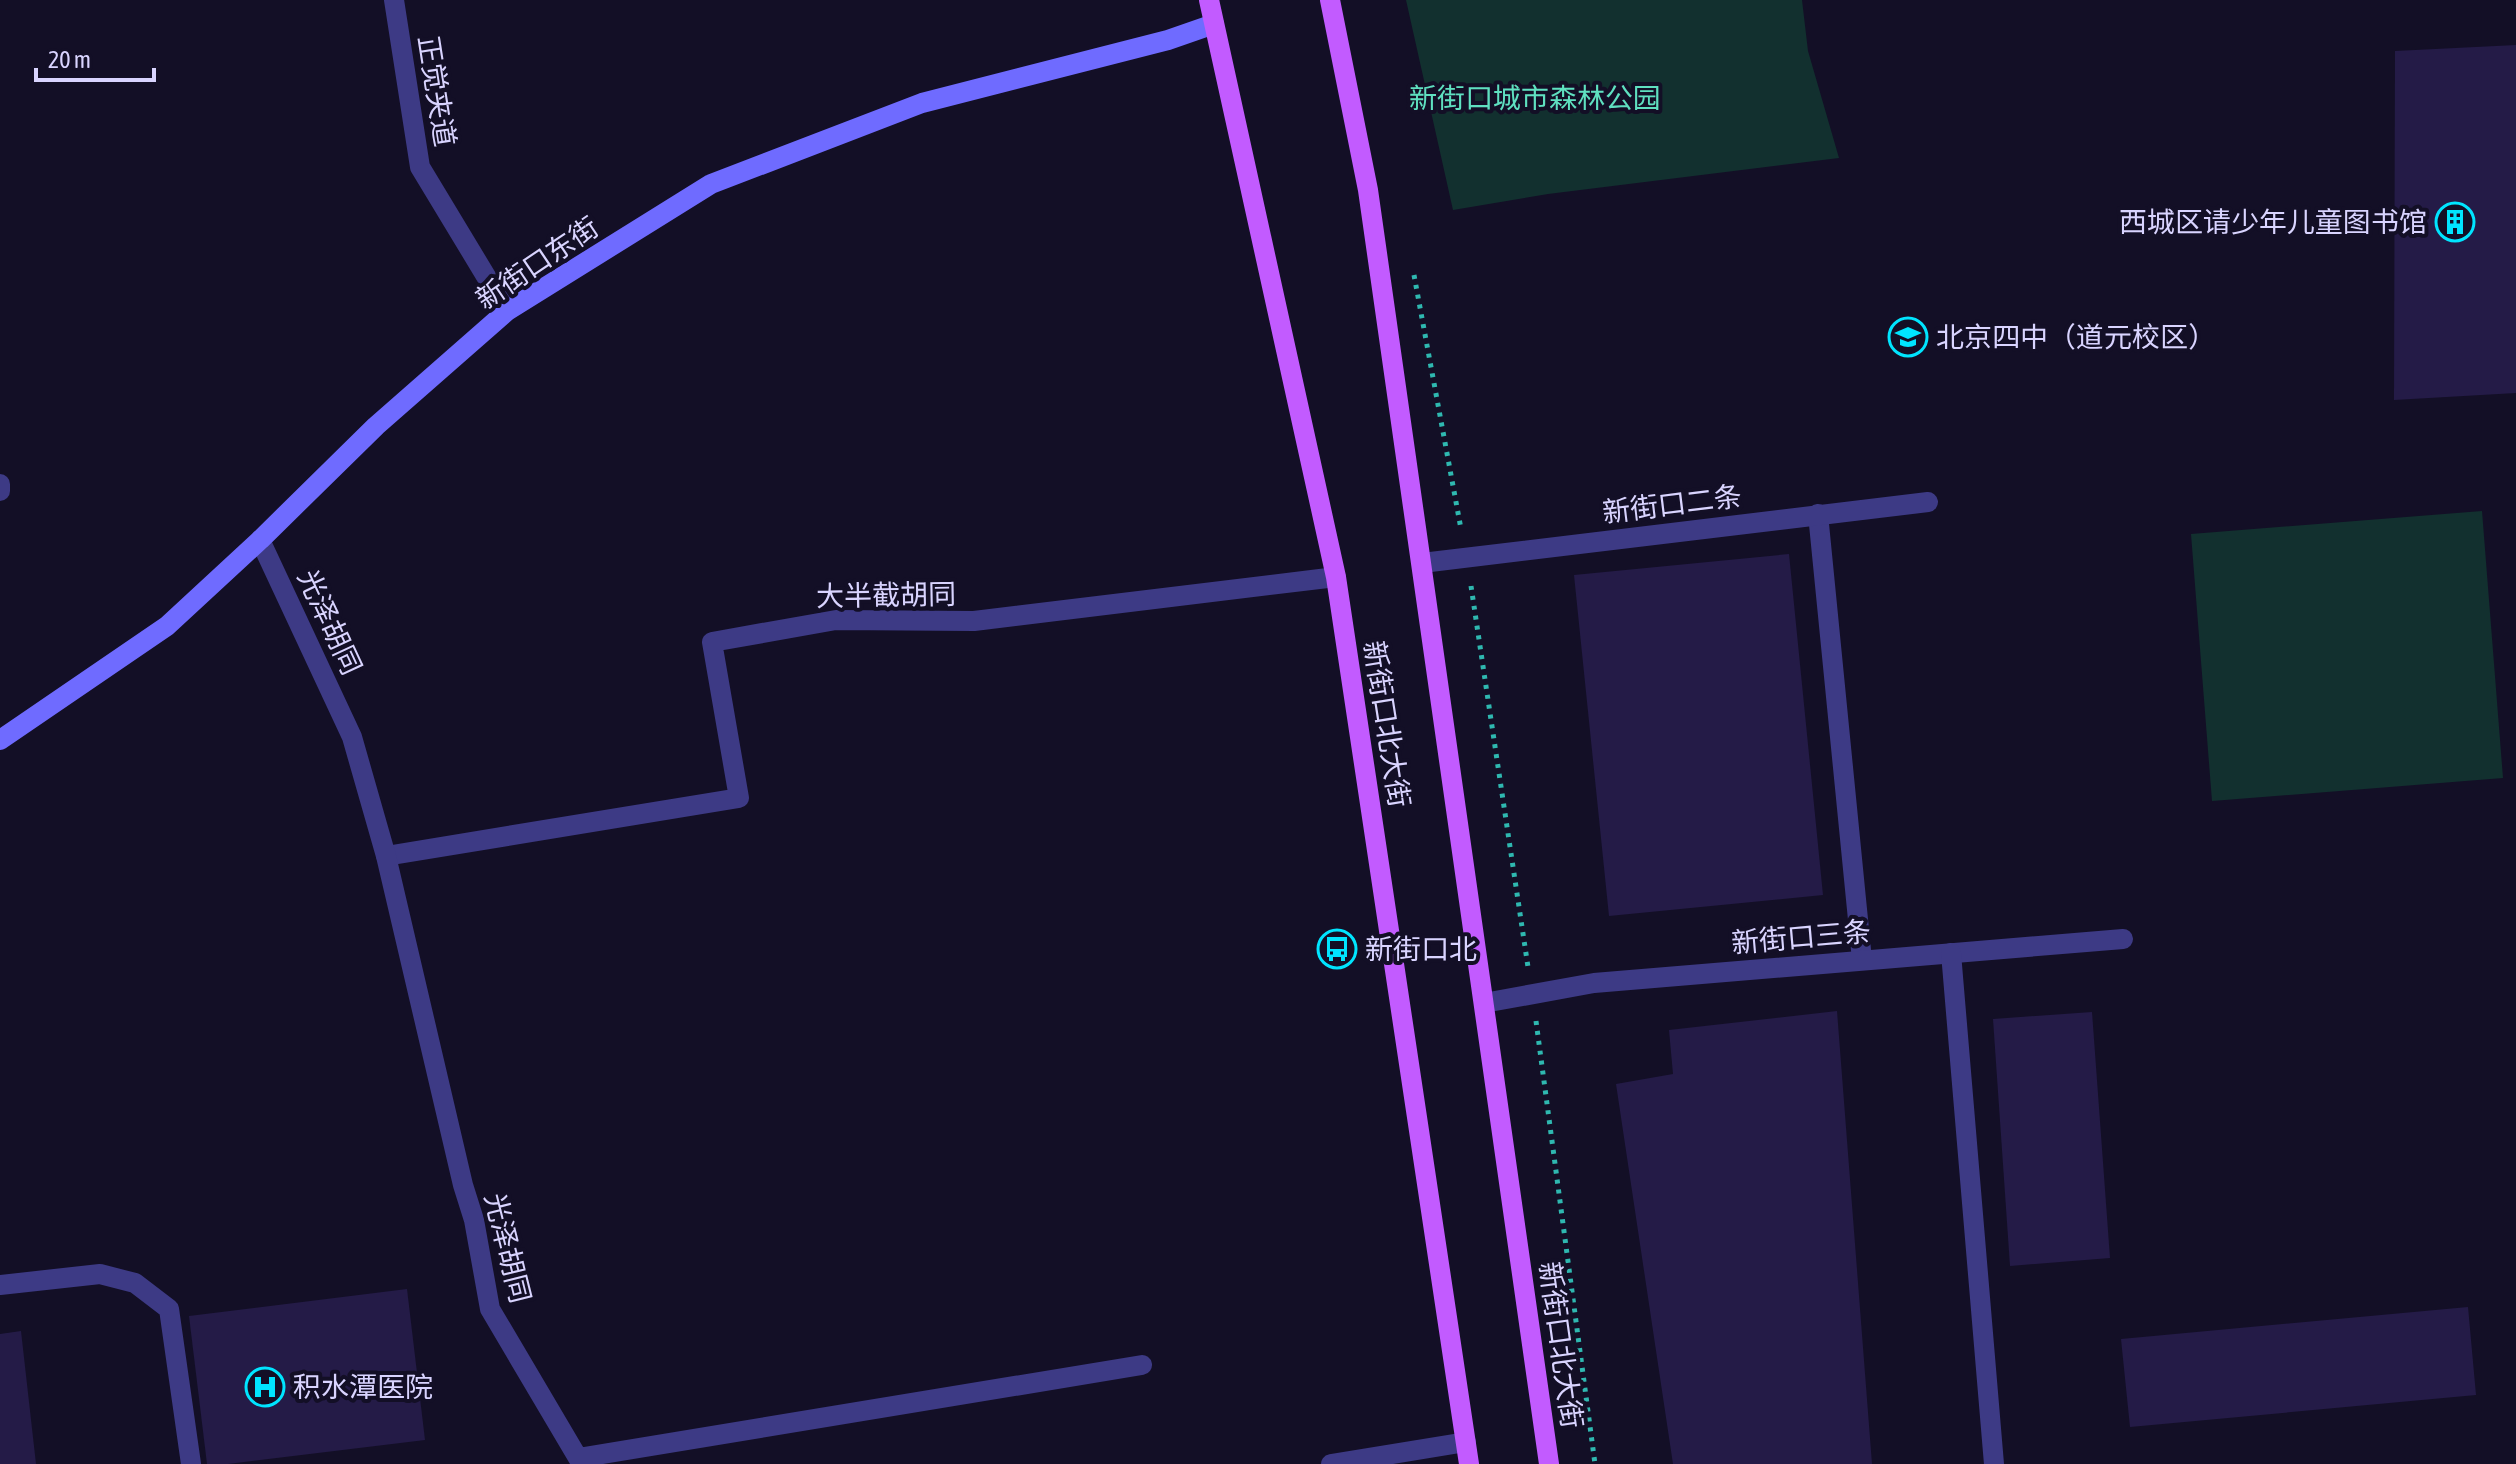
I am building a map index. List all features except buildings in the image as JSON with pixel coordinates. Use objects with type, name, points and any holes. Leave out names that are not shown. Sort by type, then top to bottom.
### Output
[{"type":"main road","name":"新街口北大街","points":[[1209,0],[1336,577],[1469,1464]]},
{"type":"main road","name":"新街口北大街","points":[[1330,0],[1368,190],[1549,1464]]},
{"type":"street","name":"正觉夹道","points":[[394,0],[420,167],[507,311]]},
{"type":"street","name":"新街口东街","points":[[0,740],[167,626],[376,426],[507,311],[711,184],[922,103],[1168,40],[1214,24]]},
{"type":"street","points":[[0,484],[0,491]]},
{"type":"street","name":"新街口二条","points":[[1422,563],[1928,502]]},
{"type":"street","points":[[1818,514],[1862,960]]},
{"type":"street","name":"光泽胡同","points":[[260,540],[352,737],[386,856],[463,1185],[474,1220],[490,1309],[578,1458],[1142,1365]]},
{"type":"street","name":"大半截胡同","points":[[386,856],[739,798],[712,642],[836,620],[974,621],[1336,577]]},
{"type":"street","name":"新街口三条","points":[[1484,1003],[1594,983],[2123,939]]},
{"type":"street","points":[[1951,953],[1994,1464]]},
{"type":"street","points":[[0,1285],[100,1274],[135,1283],[169,1309],[191,1464]]},
{"type":"street","points":[[1331,1464],[1466,1442]]},
{"type":"path","points":[[1412,264],[1466,558],[1532,994],[1595,1464]]},
{"type":"green space","name":"新街口城市森林公园","points":[[1406,0],[1802,0],[1808,51],[1839,158],[1548,194],[1453,210]]},
{"type":"green space","points":[[2482,511],[2503,778],[2212,801],[2191,534]]},
{"type":"place","name":"西城区请少年儿童图书馆","points":[[2455,222]]},
{"type":"place","name":"北京四中（道元校区）","points":[[1908,337]]},
{"type":"place","name":"新街口北","points":[[1337,949]]},
{"type":"place","name":"积水潭医院","points":[[265,1387]]}]
